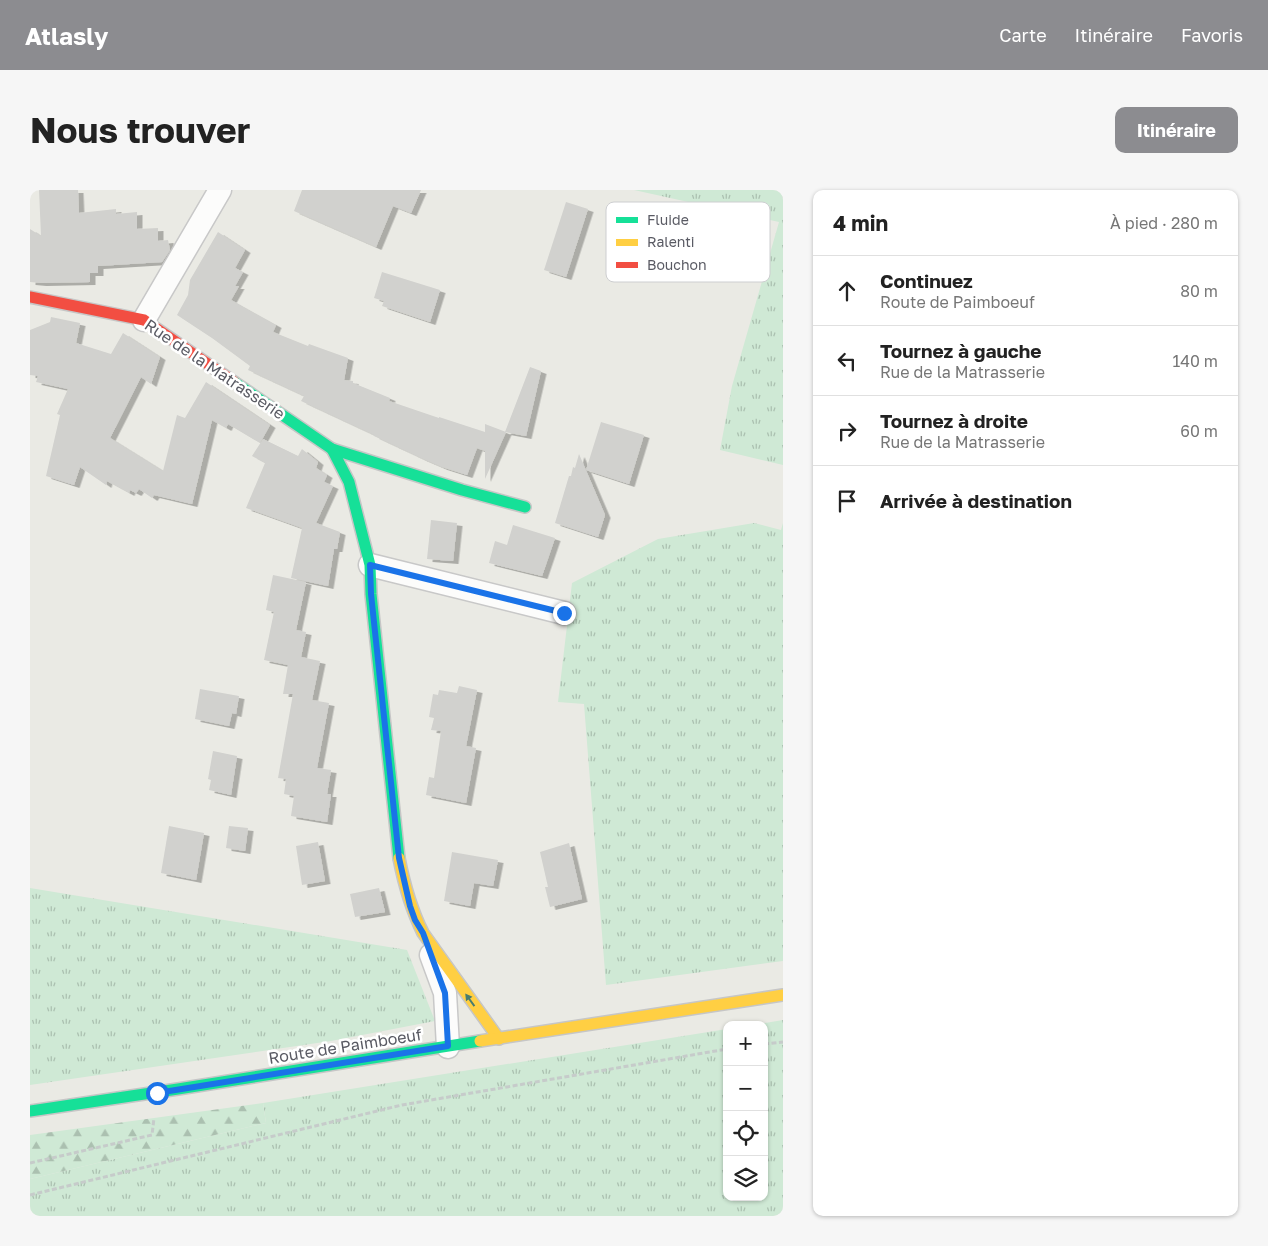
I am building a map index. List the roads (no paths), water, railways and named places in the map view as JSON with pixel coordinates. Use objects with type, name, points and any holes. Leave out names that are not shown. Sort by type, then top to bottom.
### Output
[{"type":"street","points":[[144,320],[220,190]]},
{"type":"street","name":"Rue de la Matrasserie","points":[[30,297],[144,320],[332,448],[462,490],[525,507]]},
{"type":"street","name":"Rue de la Matrasserie","points":[[332,448],[349,482],[370,565],[371,594],[399,858],[410,906],[415,920],[423,933],[500,1039]]},
{"type":"street","points":[[370,565],[564,613]]},
{"type":"street","name":"Rue de la Matrasserie","points":[[423,933],[445,993],[448,1046]]},
{"type":"street","name":"Route de Paimboeuf","points":[[30,1111],[157,1093],[783,995]]}]
